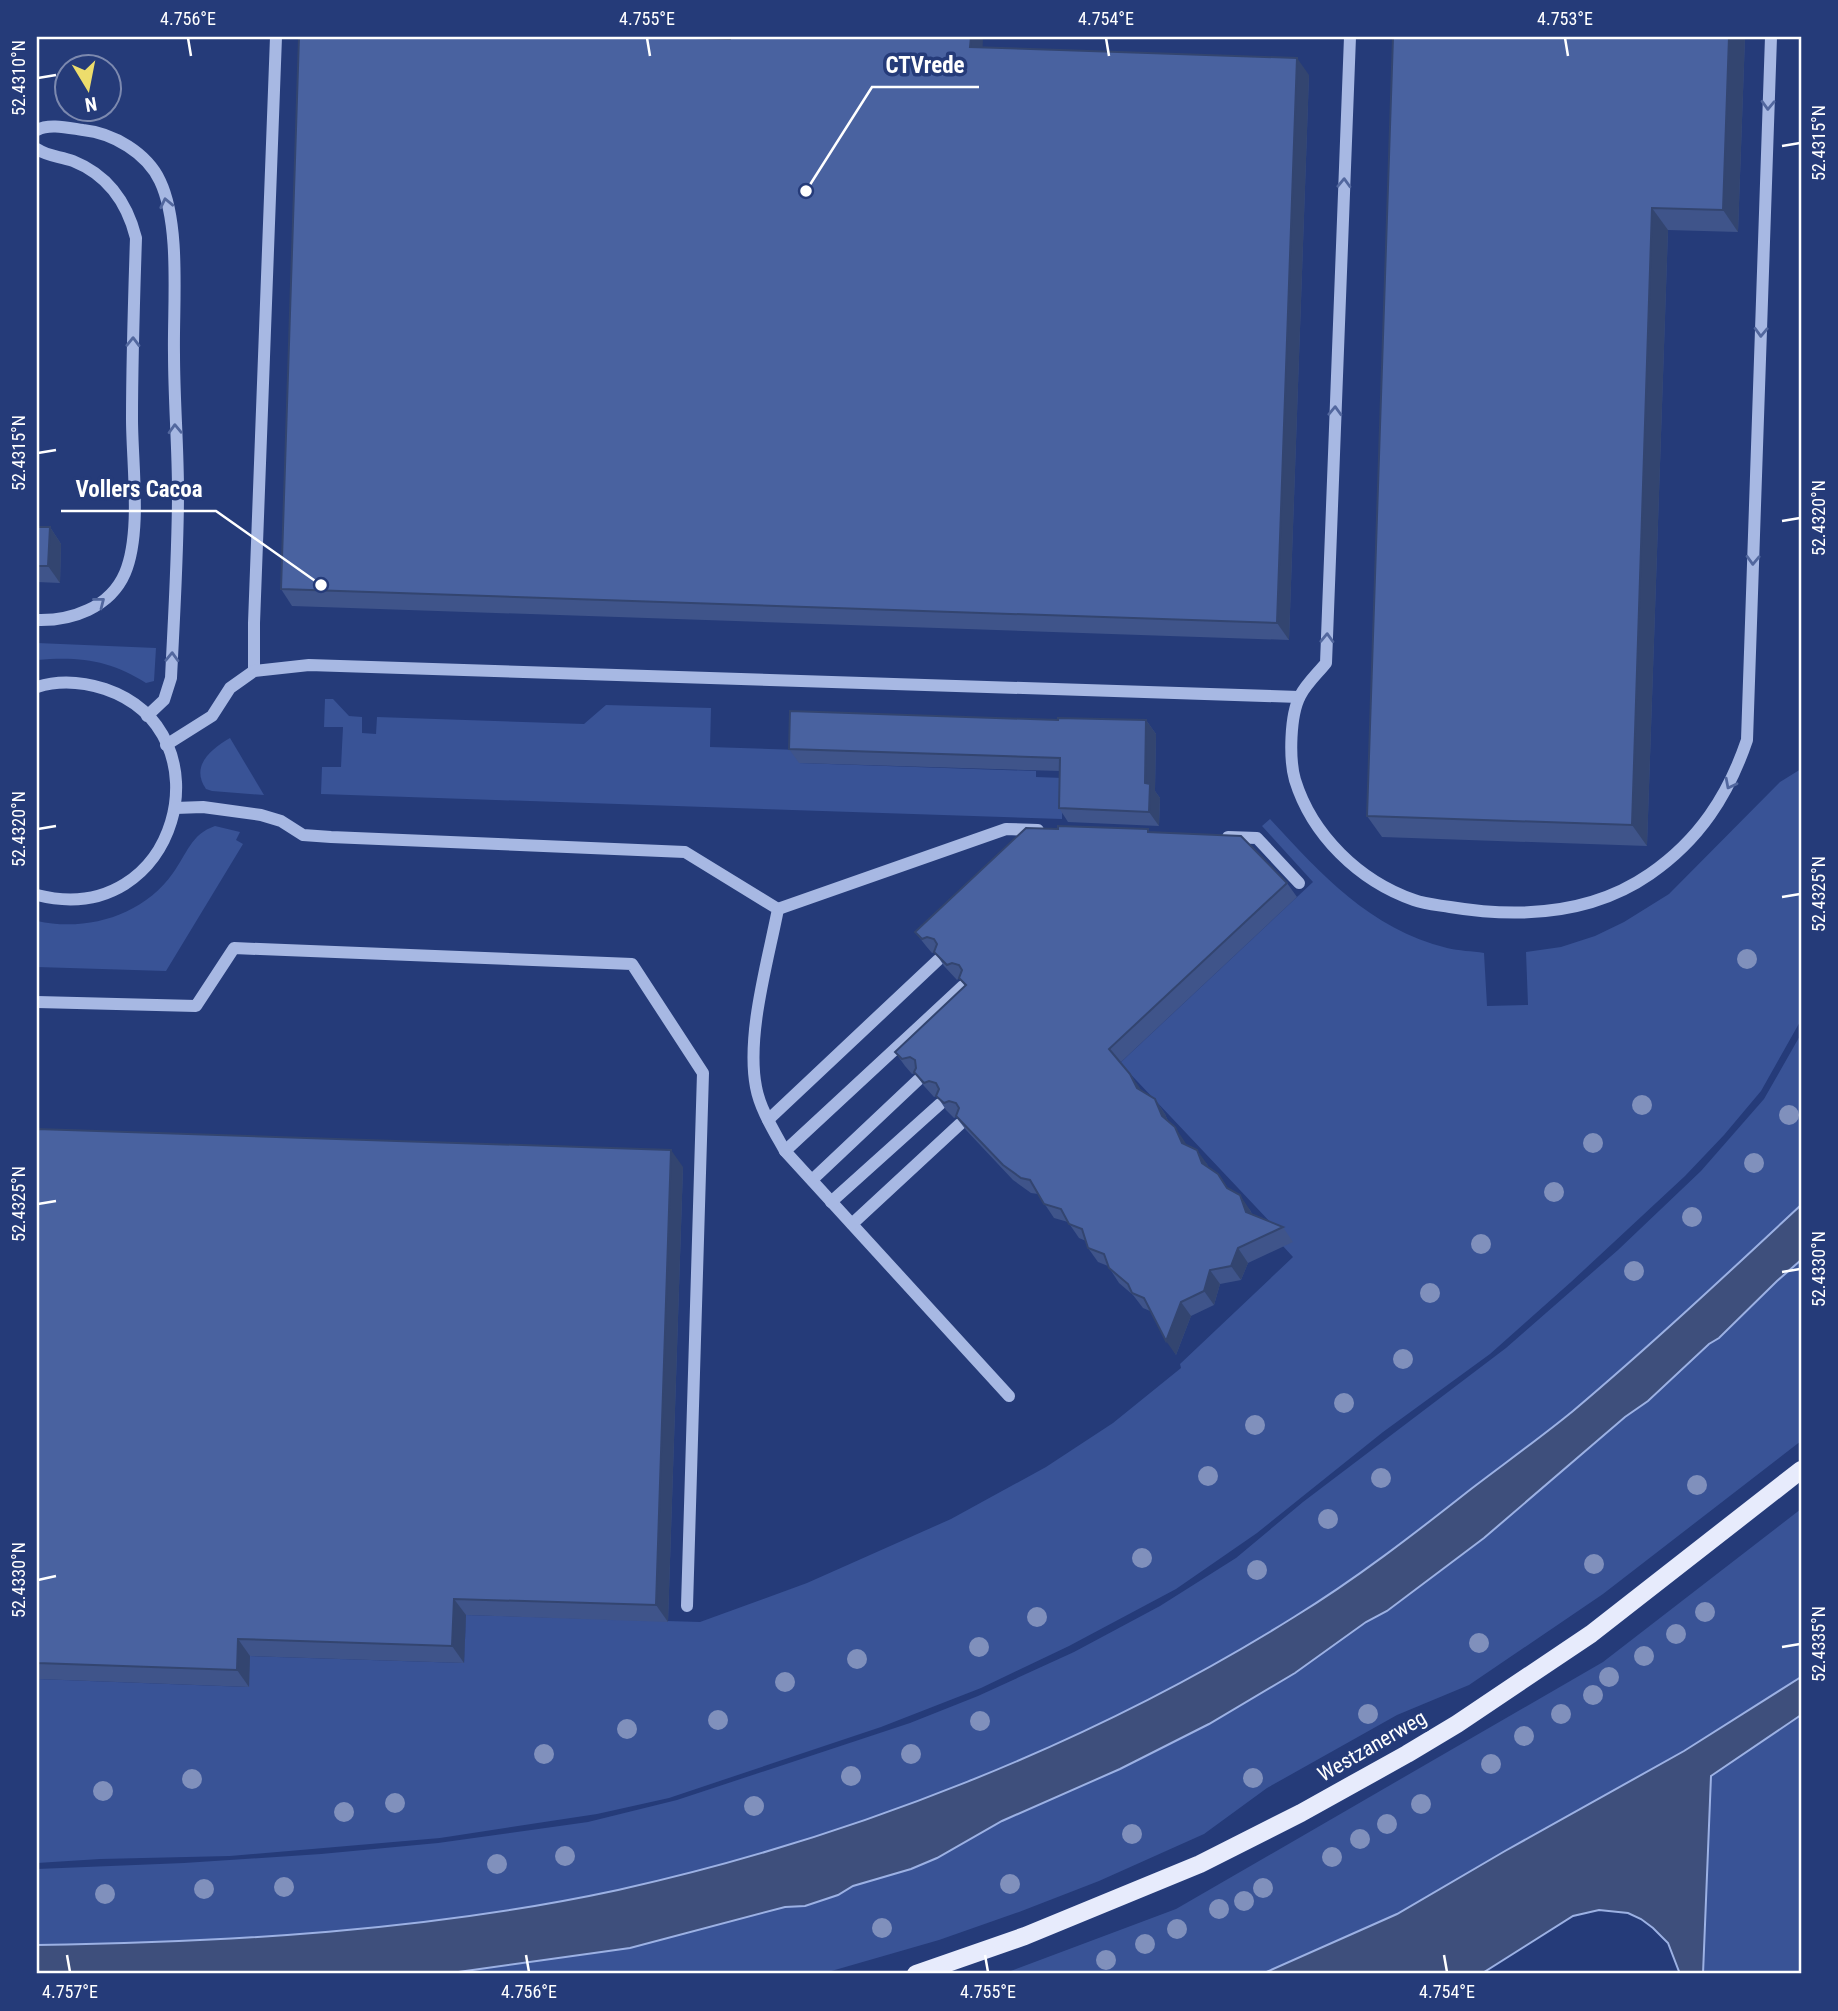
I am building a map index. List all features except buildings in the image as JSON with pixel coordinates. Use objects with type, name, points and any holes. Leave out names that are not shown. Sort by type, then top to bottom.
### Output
[{"type":"main road","name":"Westzanerweg","points":[[916,1974],[1025,1936],[1200,1864],[1301,1813],[1407,1754],[1591,1634],[1801,1470]]},
{"type":"street","points":[[254,671],[276,37]]},
{"type":"street","points":[[1350,37],[1326,663],[1299,697],[1290,746],[1293,772],[1300,798],[1314,823],[1351,864],[1386,888],[1416,901],[1498,914],[1537,913],[1576,906],[1613,894],[1647,876],[1679,853],[1702,828],[1727,791],[1747,740],[1771,37]]},
{"type":"street","points":[[37,130],[43,126],[88,130],[107,135],[122,143],[149,163],[158,177],[170,221],[173,248],[178,492],[172,668],[169,689],[164,700],[147,716]]},
{"type":"street","points":[[37,149],[47,156],[71,160],[92,170],[110,185],[123,201],[136,238],[132,422],[135,484],[132,540],[125,573],[114,590],[99,604],[79,616],[57,621],[37,620]]},
{"type":"street","points":[[166,745],[212,716],[230,688],[254,671],[309,665],[1299,697]]},
{"type":"street","points":[[37,687],[57,683],[92,685],[125,699],[147,716],[166,745],[176,780],[175,808],[167,835],[153,860],[132,879],[107,892],[79,899],[51,899],[37,895]]},
{"type":"street","points":[[175,808],[203,807],[261,815],[281,821],[303,835],[685,852],[778,909]]},
{"type":"street","points":[[778,909],[1006,829],[1048,831]]},
{"type":"street","points":[[1215,836],[1257,838],[1299,883]]},
{"type":"street","points":[[778,909],[755,1028],[755,1086],[768,1120],[785,1150],[1009,1396]]},
{"type":"street","points":[[37,1002],[196,1006],[234,948],[632,964],[703,1073],[687,1606]]},
{"type":"street","points":[[768,1120],[939,960]]},
{"type":"street","points":[[785,1150],[963,986]]},
{"type":"street","points":[[812,1180],[918,1080]]},
{"type":"street","points":[[831,1202],[940,1104]]},
{"type":"street","points":[[852,1224],[960,1124]]},
{"type":"shaded area","points":[[37,643],[156,648],[154,681],[146,683],[120,669],[94,661],[37,660]]},
{"type":"shaded area","points":[[325,699],[333,699],[349,716],[362,717],[362,733],[376,734],[377,717],[584,724],[606,705],[711,708],[710,747],[799,750],[799,763],[1036,771],[1036,777],[1063,778],[1062,819],[321,794],[322,767],[341,767],[343,727],[324,727]]},
{"type":"shaded area","points":[[230,738],[264,795],[206,789],[200,773],[205,759],[216,747]]},
{"type":"shaded area","points":[[1801,769],[1801,1020],[1761,1091],[1685,1176],[1490,1354],[1383,1432],[1257,1533],[1176,1589],[1069,1646],[981,1688],[881,1727],[669,1798],[597,1814],[440,1838],[230,1856],[37,1863],[37,1679],[248,1687],[250,1656],[464,1663],[466,1615],[700,1622],[807,1583],[951,1519],[1046,1467],[1113,1423],[1181,1368],[1180,1364],[1293,1257],[1282,1245],[1287,1240],[1120,1063],[1313,882],[1262,826],[1270,819],[1328,879],[1394,928],[1452,949],[1484,953],[1487,1006],[1528,1005],[1526,952],[1561,947],[1595,936],[1624,922],[1669,894],[1780,782]]},
{"type":"shaded area","points":[[215,826],[240,832],[236,840],[243,844],[166,971],[37,967],[37,921],[56,924],[94,922],[130,910],[161,888],[195,839]]},
{"type":"shaded area","points":[[1801,1034],[1801,1205],[1573,1411],[1422,1527],[1359,1574],[1294,1617],[1136,1706],[968,1782],[881,1814],[706,1869],[618,1890],[474,1915],[329,1932],[183,1941],[37,1945],[37,1869],[321,1854],[438,1843],[588,1822],[677,1800],[910,1723],[978,1696],[1074,1652],[1160,1606],[1236,1558],[1303,1502],[1506,1348],[1618,1250],[1701,1171],[1764,1099]]},
{"type":"shaded area","points":[[1801,1205],[1801,1260],[1648,1401],[1625,1417],[1484,1538],[1387,1611],[1366,1622],[1295,1673],[1209,1724],[1120,1769],[1002,1821],[937,1858],[911,1869],[853,1886],[838,1895],[805,1906],[785,1907],[630,1948],[444,1974],[37,1974],[37,1945],[183,1941],[329,1932],[474,1915],[618,1890],[706,1869],[881,1814],[968,1782],[1053,1745],[1136,1706],[1216,1663],[1294,1617],[1362,1572],[1573,1411]]},
{"type":"shaded area","points":[[1801,1260],[1801,1441],[1603,1594],[1469,1685],[1397,1715],[1267,1788],[1204,1834],[1099,1881],[1019,1912],[939,1940],[821,1974],[444,1974],[630,1948],[785,1907],[805,1906],[838,1895],[853,1886],[911,1869],[937,1858],[1002,1821],[1120,1769],[1209,1724],[1295,1673],[1366,1622],[1387,1611],[1484,1538],[1625,1417],[1648,1401]]},
{"type":"shaded area","points":[[1801,1509],[1801,1677],[1684,1751],[1397,1914],[1262,1974],[1003,1974],[1176,1909],[1603,1662]]},
{"type":"shaded area","points":[[1801,1677],[1801,1715],[1711,1776],[1703,1974],[1680,1974],[1668,1943],[1641,1919],[1628,1913],[1599,1910],[1573,1916],[1481,1974],[1262,1974],[1397,1914],[1684,1751]]},
{"type":"shaded area","points":[[1801,1716],[1801,1974],[1703,1974],[1711,1776]]},
{"type":"place","name":"CTVrede","points":[[806,191]]},
{"type":"place","name":"Vollers Cacoa","points":[[321,585]]}]
